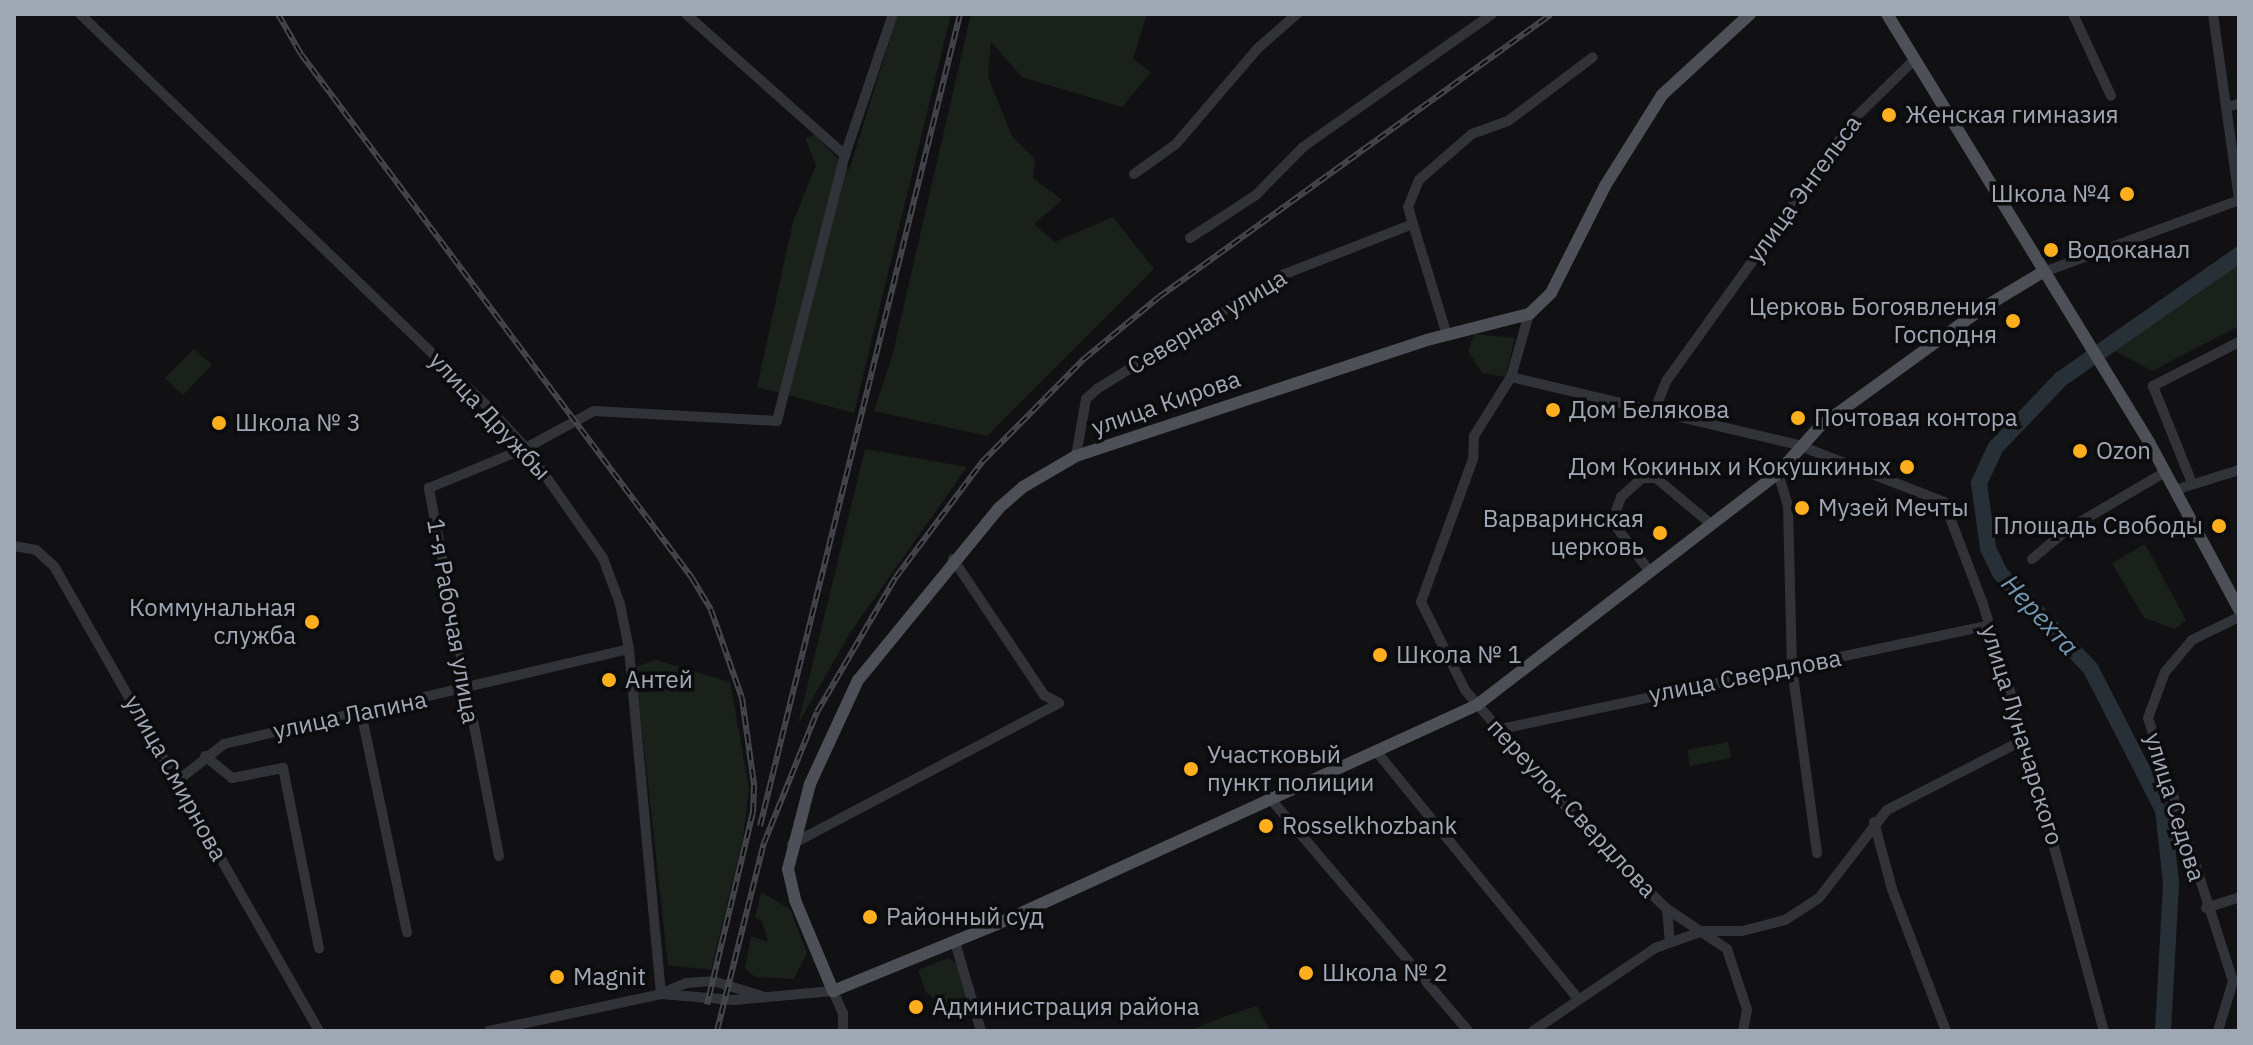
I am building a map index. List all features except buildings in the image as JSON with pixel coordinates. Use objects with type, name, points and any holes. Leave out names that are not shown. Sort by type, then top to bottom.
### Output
[{"type":"main road","points":[[1529,314],[1551,293],[1605,186],[1662,95],[1750,14]]},
{"type":"main road","points":[[1887,14],[2041,273],[2165,472],[2239,609]]},
{"type":"main road","points":[[833,991],[955,942],[1477,705],[1778,473],[1798,445],[1983,308],[2041,273]]},
{"type":"main road","name":"улица Кирова","points":[[833,991],[795,900],[788,869],[791,844],[826,742],[858,680],[953,559],[1023,487],[1076,456],[1447,335],[1529,314]]},
{"type":"street","name":"улица Дружбы","points":[[80,14],[526,448],[603,558],[620,604],[629,649],[661,994]]},
{"type":"street","points":[[686,14],[845,155]]},
{"type":"street","points":[[526,448],[594,411],[777,421],[845,155],[893,14]]},
{"type":"street","points":[[1134,174],[1176,144],[1257,49],[1297,14]]},
{"type":"street","points":[[1190,238],[1256,195],[1303,147],[1492,14]]},
{"type":"street","points":[[2073,14],[2111,96]]},
{"type":"street","points":[[2041,273],[2239,200],[2213,14]]},
{"type":"street","points":[[1447,335],[1408,207],[1419,180],[1472,134],[1508,121],[1593,57]]},
{"type":"street","name":"улица Энгельса","points":[[1655,409],[1667,380],[1856,117],[1914,60]]},
{"type":"street","points":[[2226,107],[2239,104]]},
{"type":"street","name":"Северная улица","points":[[1076,456],[1086,399],[1097,389],[1277,277],[1413,224]]},
{"type":"street","name":"переулок Свердлова","points":[[1529,314],[1511,377],[1474,436],[1473,459],[1421,602],[1477,705],[1585,829],[1667,909],[1703,931],[1734,962],[1747,1010],[1743,1031]]},
{"type":"street","points":[[2192,483],[2152,393],[2158,381],[2239,342]]},
{"type":"street","name":"улица Луначарского","points":[[1511,377],[1798,445],[1944,502],[1990,625],[2025,739],[2104,1031]]},
{"type":"street","name":"1-я Рабочая улица","points":[[499,856],[429,488],[526,448]]},
{"type":"street","points":[[2175,490],[2239,470]]},
{"type":"street","points":[[2032,559],[2068,529],[2165,472]]},
{"type":"street","points":[[1778,473],[1788,506],[1792,668],[1817,853]]},
{"type":"street","points":[[1650,572],[1612,521],[1621,497],[1642,478],[1656,478],[1711,524]]},
{"type":"street","name":"улица Смирнова","points":[[14,546],[36,550],[54,566],[319,1031]]},
{"type":"street","points":[[791,844],[1059,703],[1044,695],[953,559]]},
{"type":"street","name":"улица Седова","points":[[2218,1031],[2233,981],[2206,908],[2148,718],[2165,672],[2192,640],[2239,617]]},
{"type":"street","name":"улица Свердлова","points":[[1501,729],[1629,698],[1792,668],[1990,625]]},
{"type":"street","name":"улица Лапина","points":[[176,782],[224,744],[465,690],[629,649]]},
{"type":"street","points":[[361,712],[407,932]]},
{"type":"street","points":[[1533,1031],[1670,942],[1703,931],[1742,931],[1785,920],[1819,898],[1874,822],[1887,810],[2025,739]]},
{"type":"street","points":[[1376,751],[1578,999]]},
{"type":"street","points":[[205,756],[232,778],[283,768],[319,948]]},
{"type":"street","points":[[1269,797],[1468,1031]]},
{"type":"street","points":[[1874,822],[1892,889],[1946,1031]]},
{"type":"street","points":[[2206,908],[2239,897]]},
{"type":"street","points":[[1667,909],[1670,942]]},
{"type":"street","points":[[955,942],[981,1031]]},
{"type":"street","points":[[489,1031],[661,994],[686,983],[713,981],[771,999],[833,991],[843,1013],[843,1031]]},
{"type":"shaded area","points":[[898,14],[951,14],[854,413],[757,387],[793,222],[816,165],[805,138],[815,135],[849,170]]},
{"type":"shaded area","points":[[971,14],[1147,14],[1133,59],[1151,72],[1122,107],[1022,77],[991,42],[988,77],[1012,136],[1035,159],[1033,178],[1062,200],[1034,224],[1055,242],[1113,217],[1154,269],[987,436],[874,411],[892,357]]},
{"type":"shaded area","points":[[2239,255],[2239,326],[2152,371],[2108,347]]},
{"type":"shaded area","points":[[1474,334],[1515,338],[1505,377],[1482,373],[1468,351]]},
{"type":"shaded area","points":[[194,349],[212,365],[183,395],[165,378]]},
{"type":"shaded area","points":[[865,449],[967,467],[850,633],[798,724]]},
{"type":"shaded area","points":[[2145,544],[2186,620],[2175,629],[2144,618],[2112,563]]},
{"type":"shaded area","points":[[656,660],[730,682],[749,788],[743,838],[711,970],[668,965],[635,667]]},
{"type":"shaded area","points":[[1728,742],[1731,758],[1690,766],[1687,750]]},
{"type":"shaded area","points":[[761,892],[790,909],[807,953],[794,979],[755,977],[745,968],[751,936],[768,942],[762,921],[755,918]]},
{"type":"shaded area","points":[[948,958],[956,963],[966,997],[942,1006],[926,992],[918,970]]},
{"type":"shaded area","points":[[1257,1006],[1270,1031],[1188,1031],[1226,1016]]},
{"type":"waterway","name":"Нерехта","points":[[2163,1031],[2171,882],[2163,810],[2091,669],[2000,573],[1988,548],[1979,483],[1996,447],[2061,379],[2239,255]]},
{"type":"railway","points":[[278,14],[301,54],[692,578],[711,610],[742,698],[754,785],[753,812],[707,1005]]},
{"type":"railway","points":[[760,826],[960,14]]},
{"type":"railway","points":[[717,1031],[764,843],[817,712],[896,577],[982,462],[1084,359],[1159,297],[1551,14]]},
{"type":"place","name":"Женская гимназия","points":[[1889,115]]},
{"type":"place","name":"Школа №4","points":[[2127,194]]},
{"type":"place","name":"Водоканал","points":[[2051,250]]},
{"type":"place","name":"Церковь Богоявления Господня","points":[[2013,321]]},
{"type":"place","name":"Дом Белякова","points":[[1553,410]]},
{"type":"place","name":"Почтовая контора","points":[[1798,418]]},
{"type":"place","name":"Школа № 3","points":[[219,423]]},
{"type":"place","name":"Ozon","points":[[2080,451]]},
{"type":"place","name":"Дом Кокиных и Кокушкиных","points":[[1907,467]]},
{"type":"place","name":"Музей Мечты","points":[[1802,508]]},
{"type":"place","name":"Площадь Свободы","points":[[2219,526]]},
{"type":"place","name":"Варваринская церковь","points":[[1660,533]]},
{"type":"place","name":"Коммунальная служба","points":[[312,622]]},
{"type":"place","name":"Школа № 1","points":[[1380,655]]},
{"type":"place","name":"Антей","points":[[609,680]]},
{"type":"place","name":"Участковый пункт полиции","points":[[1191,769]]},
{"type":"place","name":"Rosselkhozbank","points":[[1266,826]]},
{"type":"place","name":"Районный суд","points":[[870,917]]},
{"type":"place","name":"Школа № 2","points":[[1306,973]]},
{"type":"place","name":"Magnit","points":[[557,977]]},
{"type":"place","name":"Администрация района","points":[[916,1007]]}]
